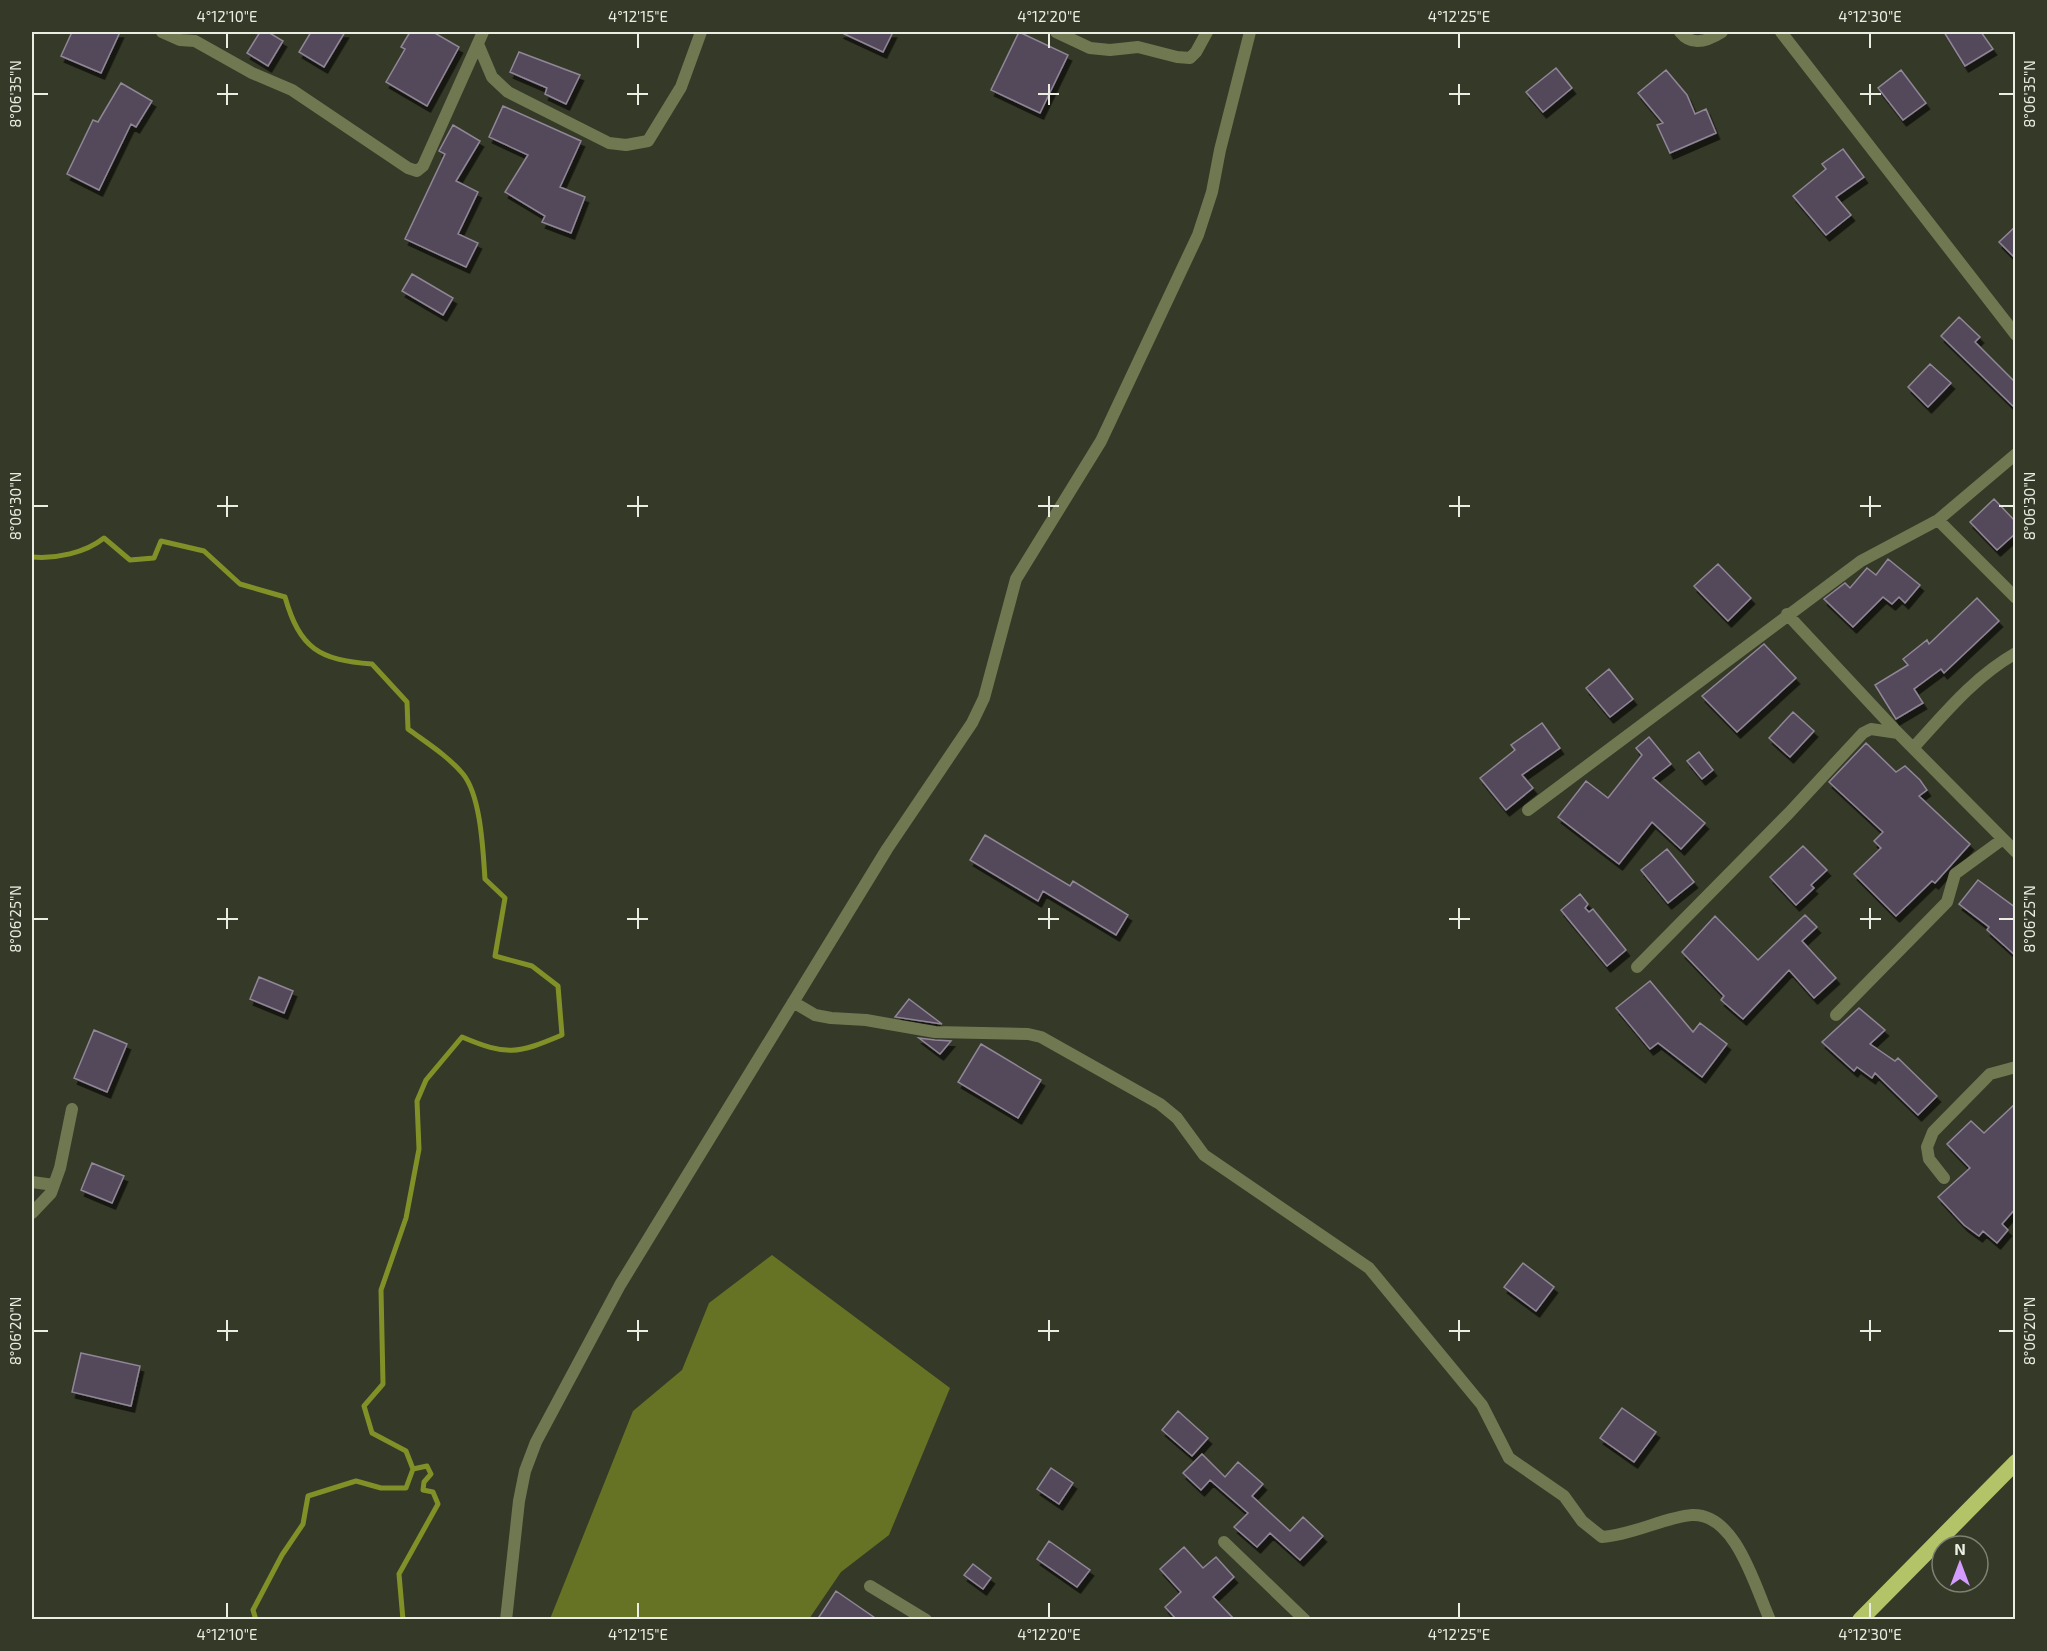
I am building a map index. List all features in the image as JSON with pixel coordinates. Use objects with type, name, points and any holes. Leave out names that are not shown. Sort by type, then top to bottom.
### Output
[{"type":"highway","points":[[1860,1620],[2016,1462]]},
{"type":"street","points":[[162,32],[180,40],[195,41],[252,73],[292,90],[408,168],[417,171],[423,166],[483,32]]},
{"type":"street","points":[[478,44],[492,76],[508,92],[609,143],[626,145],[648,141],[656,130],[681,87],[701,32]]},
{"type":"street","points":[[1056,32],[1090,48],[1110,50],[1138,46],[1184,57],[1190,57],[1196,52],[1207,32]]},
{"type":"street","points":[[506,1620],[519,1501],[525,1470],[536,1442],[620,1285],[887,849],[972,723],[980,706],[1016,579],[1026,558],[1096,449],[1198,235],[1212,192],[1220,150],[1250,32]]},
{"type":"street","points":[[1680,32],[1684,37],[1698,42],[1709,40],[1722,32]]},
{"type":"street","points":[[1781,32],[2016,335]]},
{"type":"street","points":[[1528,810],[1787,614],[1861,561],[1938,520],[2016,454]]},
{"type":"street","points":[[1938,520],[2016,598]]},
{"type":"street","points":[[1787,614],[1898,733],[2016,852]]},
{"type":"street","points":[[1913,748],[1975,681],[1991,667],[2016,653]]},
{"type":"street","points":[[1637,967],[1789,813],[1863,733],[1871,729],[1898,733]]},
{"type":"street","points":[[1836,1015],[1947,902],[1955,874],[2003,839]]},
{"type":"street","points":[[793,1002],[814,1015],[831,1018],[866,1020],[935,1032],[1028,1034],[1041,1037],[1160,1104],[1178,1118],[1204,1155],[1368,1268],[1482,1405],[1509,1458],[1564,1496],[1582,1521],[1602,1537],[1616,1536],[1692,1515],[1713,1518],[1733,1536],[1770,1620]]},
{"type":"street","points":[[1944,1178],[1929,1159],[1927,1147],[1933,1132],[1990,1074],[2016,1067]]},
{"type":"street","points":[[32,1213],[51,1193],[72,1109]]},
{"type":"street","points":[[32,1182],[54,1185]]},
{"type":"street","points":[[1224,1542],[1305,1620]]},
{"type":"street","points":[[870,1586],[926,1620]]},
{"type":"green space","points":[[772,1255],[950,1388],[889,1535],[841,1572],[809,1619],[550,1619],[633,1411],[682,1370],[709,1303]]},
{"type":"building","points":[[72,32],[120,32],[101,73],[61,56]]},
{"type":"building","points":[[260,32],[268,32],[283,41],[268,66],[247,53]]},
{"type":"building","points":[[311,32],[345,32],[324,67],[299,52]]},
{"type":"building","points":[[410,32],[433,32],[459,47],[427,106],[386,82],[405,49],[401,47]]},
{"type":"building","points":[[840,32],[893,32],[883,52]]},
{"type":"building","points":[[1019,32],[1068,55],[1040,113],[991,90]]},
{"type":"building","points":[[1944,32],[1981,32],[1993,49],[1965,66]]},
{"type":"building","points":[[519,52],[580,75],[566,104],[545,94],[547,88],[510,72]]},
{"type":"building","points":[[1556,68],[1572,88],[1543,112],[1526,92]]},
{"type":"building","points":[[1666,70],[1687,95],[1695,114],[1706,109],[1716,133],[1670,153],[1657,125],[1663,123],[1638,93]]},
{"type":"building","points":[[1901,70],[1926,103],[1903,120],[1878,88]]},
{"type":"building","points":[[121,83],[152,101],[136,127],[131,124],[99,190],[67,174],[93,120],[98,122]]},
{"type":"building","points":[[503,106],[581,141],[560,187],[585,197],[571,233],[542,222],[545,216],[505,192],[528,155],[489,137]]},
{"type":"building","points":[[453,125],[480,141],[456,181],[478,192],[458,234],[478,243],[466,267],[405,239],[445,154],[439,151]]},
{"type":"building","points":[[1843,149],[1864,177],[1836,197],[1851,215],[1826,235],[1793,196],[1826,169],[1822,164]]},
{"type":"building","points":[[2016,226],[2016,259],[1999,242]]},
{"type":"building","points":[[412,274],[453,298],[443,315],[402,291]]},
{"type":"building","points":[[1959,317],[1980,337],[1975,342],[2016,383],[2016,409],[1941,336]]},
{"type":"building","points":[[1930,364],[1951,383],[1928,407],[1908,387]]},
{"type":"building","points":[[1994,499],[2016,522],[2016,533],[1997,550],[1970,522]]},
{"type":"building","points":[[1888,559],[1920,585],[1905,603],[1899,597],[1892,604],[1883,597],[1853,627],[1824,599],[1845,583],[1850,588],[1867,568],[1876,575]]},
{"type":"building","points":[[1718,564],[1751,598],[1728,621],[1694,586]]},
{"type":"building","points":[[1977,598],[1999,621],[1944,673],[1941,669],[1914,689],[1923,703],[1896,719],[1875,685],[1908,665],[1903,659],[1927,640],[1929,644]]},
{"type":"building","points":[[1764,644],[1796,678],[1737,732],[1702,696]]},
{"type":"building","points":[[1609,669],[1633,699],[1610,717],[1586,688]]},
{"type":"building","points":[[1793,712],[1814,731],[1790,757],[1769,738]]},
{"type":"building","points":[[1542,723],[1560,748],[1522,775],[1533,788],[1506,810],[1480,778],[1515,750],[1511,745]]},
{"type":"building","points":[[1649,737],[1671,764],[1653,778],[1705,823],[1681,849],[1652,822],[1619,864],[1558,817],[1586,781],[1608,798],[1642,755],[1636,748]]},
{"type":"building","points":[[1866,743],[1896,772],[1905,766],[1920,780],[1927,790],[1919,796],[1970,844],[1935,883],[1932,881],[1896,916],[1854,874],[1881,848],[1874,841],[1883,832],[1829,782]]},
{"type":"building","points":[[1699,752],[1713,770],[1702,779],[1687,761]]},
{"type":"building","points":[[985,835],[1070,886],[1073,881],[1128,915],[1116,935],[1043,891],[1038,901],[970,860]]},
{"type":"building","points":[[1803,846],[1827,870],[1811,885],[1814,888],[1796,905],[1770,877]]},
{"type":"building","points":[[1667,849],[1694,882],[1668,903],[1641,870]]},
{"type":"building","points":[[1978,880],[2016,908],[2016,956],[1987,930],[1989,927],[1959,904]]},
{"type":"building","points":[[1580,894],[1588,904],[1585,908],[1589,912],[1593,909],[1626,950],[1607,966],[1561,910]]},
{"type":"building","points":[[1805,915],[1817,927],[1802,941],[1836,978],[1814,998],[1789,970],[1743,1019],[1721,1000],[1724,996],[1682,952],[1715,916],[1758,960]]},
{"type":"building","points":[[259,977],[293,991],[284,1013],[250,999]]},
{"type":"building","points":[[1650,981],[1693,1032],[1700,1023],[1727,1044],[1702,1077],[1658,1043],[1650,1049],[1616,1008]]},
{"type":"building","points":[[909,999],[942,1024],[895,1017]]},
{"type":"building","points":[[1859,1008],[1885,1030],[1870,1044],[1895,1061],[1898,1058],[1937,1096],[1918,1115],[1875,1073],[1872,1078],[1857,1067],[1854,1071],[1822,1042]]},
{"type":"building","points":[[94,1030],[127,1044],[107,1092],[74,1078]]},
{"type":"building","points":[[919,1038],[935,1040],[951,1041],[940,1054]]},
{"type":"building","points":[[981,1044],[1041,1080],[1018,1118],[958,1082]]},
{"type":"building","points":[[2016,1103],[2016,1208],[2002,1224],[2008,1230],[1997,1243],[1983,1231],[1979,1236],[1964,1225],[1938,1197],[1970,1168],[1947,1144],[1971,1121],[1984,1133]]},
{"type":"building","points":[[92,1163],[124,1176],[112,1203],[81,1190]]},
{"type":"building","points":[[1523,1263],[1554,1287],[1536,1311],[1504,1287]]},
{"type":"building","points":[[81,1353],[140,1366],[131,1406],[72,1392]]},
{"type":"building","points":[[1622,1408],[1656,1432],[1634,1462],[1600,1438]]},
{"type":"building","points":[[1178,1411],[1208,1438],[1192,1456],[1162,1430]]},
{"type":"building","points":[[1202,1454],[1225,1477],[1238,1462],[1263,1484],[1252,1496],[1290,1531],[1303,1517],[1323,1536],[1300,1560],[1270,1533],[1257,1547],[1234,1527],[1248,1513],[1210,1480],[1201,1490],[1183,1473]]},
{"type":"building","points":[[1051,1468],[1073,1483],[1059,1504],[1037,1489]]},
{"type":"building","points":[[1049,1541],[1090,1570],[1077,1587],[1037,1559]]},
{"type":"building","points":[[1184,1547],[1203,1568],[1216,1557],[1234,1577],[1213,1597],[1235,1620],[1177,1620],[1165,1607],[1181,1592],[1160,1569]]},
{"type":"building","points":[[973,1564],[991,1578],[983,1589],[964,1575]]},
{"type":"building","points":[[836,1591],[878,1620],[817,1620]]},
{"type":"waterway","points":[[32,557],[70,554],[88,548],[104,538],[130,560],[154,558],[161,541],[204,551],[240,584],[285,597],[297,629],[314,648],[338,659],[372,664],[407,702],[408,729],[451,761],[469,784],[480,824],[485,879],[505,898],[495,956],[532,966],[558,986],[562,1035],[534,1046],[512,1050],[490,1047],[462,1037],[426,1080],[417,1101],[419,1149],[406,1218],[381,1290],[383,1384],[364,1406],[372,1433],[406,1451],[413,1469],[406,1488],[381,1488],[356,1481],[308,1496],[303,1524],[282,1555],[253,1610],[256,1620]]},
{"type":"waterway","points":[[403,1620],[399,1574],[438,1504],[433,1492],[423,1490],[424,1482],[431,1474],[427,1466],[413,1469]]}]
